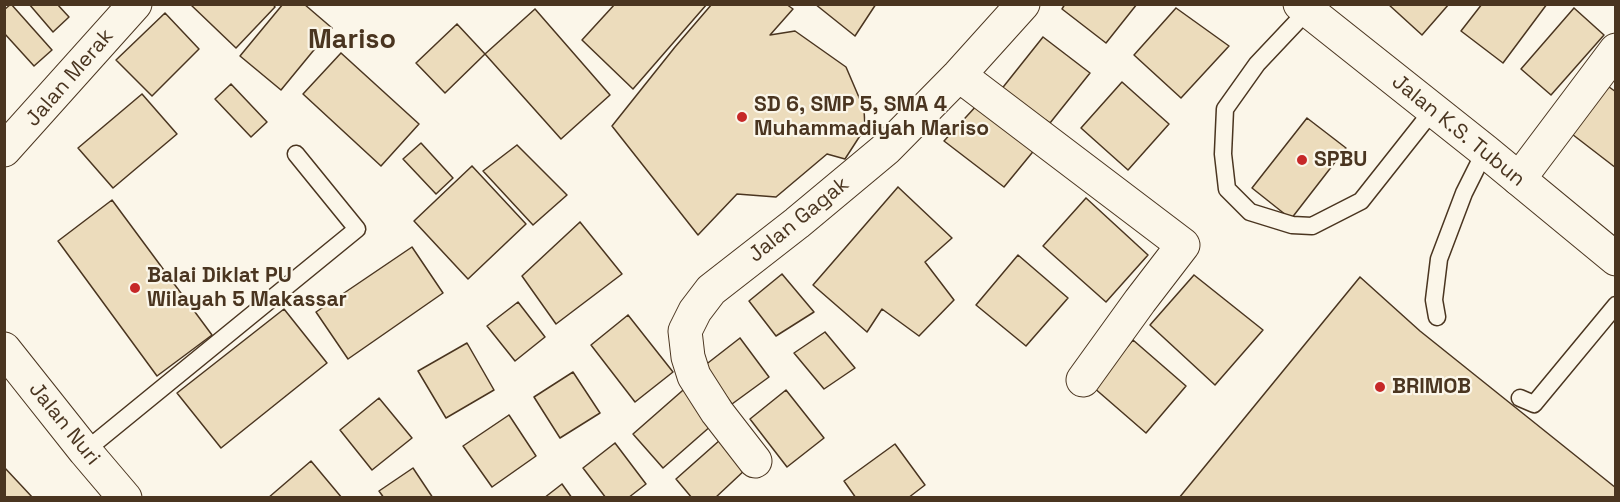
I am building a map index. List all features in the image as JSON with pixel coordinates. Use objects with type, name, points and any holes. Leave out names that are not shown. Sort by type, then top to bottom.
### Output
[{"type":"street","name":"Jalan Merak","points":[[4,150],[135,4]]},
{"type":"street","name":"Jalan Gagak","points":[[755,461],[717,412],[694,376],[688,357],[685,331],[694,311],[711,290],[797,223],[887,148],[1023,4]]},
{"type":"street","name":"Jalan K.S. Tubun","points":[[1304,8],[1485,151],[1616,259]]},
{"type":"street","points":[[1519,179],[1616,50]]},
{"type":"street","points":[[958,75],[1184,245],[1083,380]]},
{"type":"street","name":"Jalan Nuri","points":[[7,359],[123,497]]},
{"type":"lane","points":[[1304,8],[1257,64],[1225,110],[1223,154],[1227,189],[1250,212],[1292,225],[1312,226],[1361,201],[1433,110]]},
{"type":"lane","points":[[1437,317],[1434,300],[1439,259],[1464,193],[1485,151]]},
{"type":"lane","points":[[85,451],[357,229],[296,154]]},
{"type":"lane","points":[[1521,398],[1534,404],[1616,305]]},
{"type":"building","points":[[11,4],[52,50],[34,66],[4,33],[4,10]]},
{"type":"building","points":[[29,4],[57,4],[69,17],[53,32]]},
{"type":"building","points":[[190,4],[273,4],[275,7],[236,48]]},
{"type":"building","points":[[283,4],[304,4],[332,28],[281,90],[240,56]]},
{"type":"building","points":[[615,4],[707,4],[633,89],[582,40]]},
{"type":"building","name":"SD 6, SMP 5, SMA 4 Muhammadiyah Mariso","points":[[712,4],[786,4],[793,9],[770,35],[795,31],[846,67],[864,109],[865,128],[845,159],[827,154],[776,197],[737,194],[698,235],[612,126]]},
{"type":"building","points":[[815,4],[876,4],[855,36]]},
{"type":"building","points":[[1065,4],[1137,4],[1106,43],[1062,9]]},
{"type":"building","points":[[1388,4],[1449,4],[1422,35]]},
{"type":"building","points":[[1482,4],[1547,4],[1503,63],[1461,31]]},
{"type":"building","points":[[1176,8],[1229,46],[1181,98],[1134,55]]},
{"type":"building","points":[[1574,8],[1604,35],[1551,95],[1521,69]]},
{"type":"building","points":[[535,9],[610,95],[561,139],[485,54]]},
{"type":"building","points":[[165,13],[199,49],[152,96],[116,60]]},
{"type":"building","points":[[457,24],[485,54],[445,93],[416,63]]},
{"type":"building","points":[[1043,37],[1090,73],[1050,123],[1000,91]]},
{"type":"building","points":[[341,53],[419,124],[381,166],[303,94]]},
{"type":"building","points":[[1122,82],[1169,124],[1128,170],[1081,128]]},
{"type":"building","points":[[231,84],[267,122],[251,137],[215,99]]},
{"type":"building","points":[[1605,84],[1616,92],[1616,168],[1568,131]]},
{"type":"building","points":[[142,94],[177,134],[113,188],[78,148]]},
{"type":"building","points":[[978,104],[1036,148],[1004,187],[944,141]]},
{"type":"building","points":[[1307,118],[1346,148],[1291,219],[1252,188]]},
{"type":"building","points":[[421,143],[453,178],[436,194],[403,159]]},
{"type":"building","points":[[517,145],[567,195],[533,225],[483,171]]},
{"type":"building","points":[[472,166],[526,224],[468,279],[414,221]]},
{"type":"building","points":[[898,187],[952,238],[925,262],[954,300],[919,336],[882,309],[867,332],[813,285]]},
{"type":"building","points":[[1086,198],[1148,255],[1106,302],[1043,246]]},
{"type":"building","name":"Balai Diklat PU Wilayah 5 Makassar","points":[[112,200],[212,335],[157,376],[58,241]]},
{"type":"building","points":[[580,222],[622,274],[556,324],[522,276]]},
{"type":"building","points":[[412,247],[443,293],[348,359],[316,312]]},
{"type":"building","points":[[1018,255],[1068,298],[1026,346],[976,305]]},
{"type":"building","points":[[782,274],[814,312],[776,336],[749,301]]},
{"type":"building","points":[[1194,275],[1263,330],[1215,385],[1150,325]]},
{"type":"building","name":"BRIMOB","points":[[1360,277],[1420,331],[1616,488],[1616,498],[1179,498]]},
{"type":"building","points":[[518,302],[545,337],[515,361],[487,326]]},
{"type":"building","points":[[284,309],[327,363],[221,448],[177,393]]},
{"type":"building","points":[[628,315],[673,372],[635,402],[591,345]]},
{"type":"building","points":[[825,332],[855,368],[824,389],[794,353]]},
{"type":"building","points":[[740,338],[769,377],[732,404],[704,366]]},
{"type":"building","points":[[1133,340],[1186,386],[1146,433],[1093,387]]},
{"type":"building","points":[[467,343],[494,390],[446,418],[418,371]]},
{"type":"building","points":[[573,372],[600,413],[560,438],[534,397]]},
{"type":"building","points":[[690,384],[720,418],[663,468],[633,434]]},
{"type":"building","points":[[786,390],[824,438],[787,467],[750,419]]},
{"type":"building","points":[[379,398],[412,438],[372,470],[340,430]]},
{"type":"building","points":[[509,415],[536,456],[492,487],[463,446]]},
{"type":"building","points":[[720,440],[746,469],[715,498],[692,498],[676,479]]},
{"type":"building","points":[[615,443],[646,484],[628,498],[606,498],[583,468]]},
{"type":"building","points":[[895,444],[925,485],[908,498],[856,498],[844,481]]},
{"type":"building","points":[[311,461],[342,498],[268,498]]},
{"type":"building","points":[[4,467],[33,498],[4,498]]},
{"type":"building","points":[[413,468],[433,498],[384,498],[379,491]]},
{"type":"building","points":[[562,484],[572,498],[544,498]]},
{"type":"place","name":"SD 6, SMP 5, SMA 4 Muhammadiyah Mariso","points":[[742,117]]},
{"type":"place","name":"SPBU","points":[[1302,160]]},
{"type":"place","name":"Balai Diklat PU Wilayah 5 Makassar","points":[[135,288]]},
{"type":"place","name":"BRIMOB","points":[[1380,387]]},
{"type":"district","name":"Mariso","points":[[352,41]]}]
